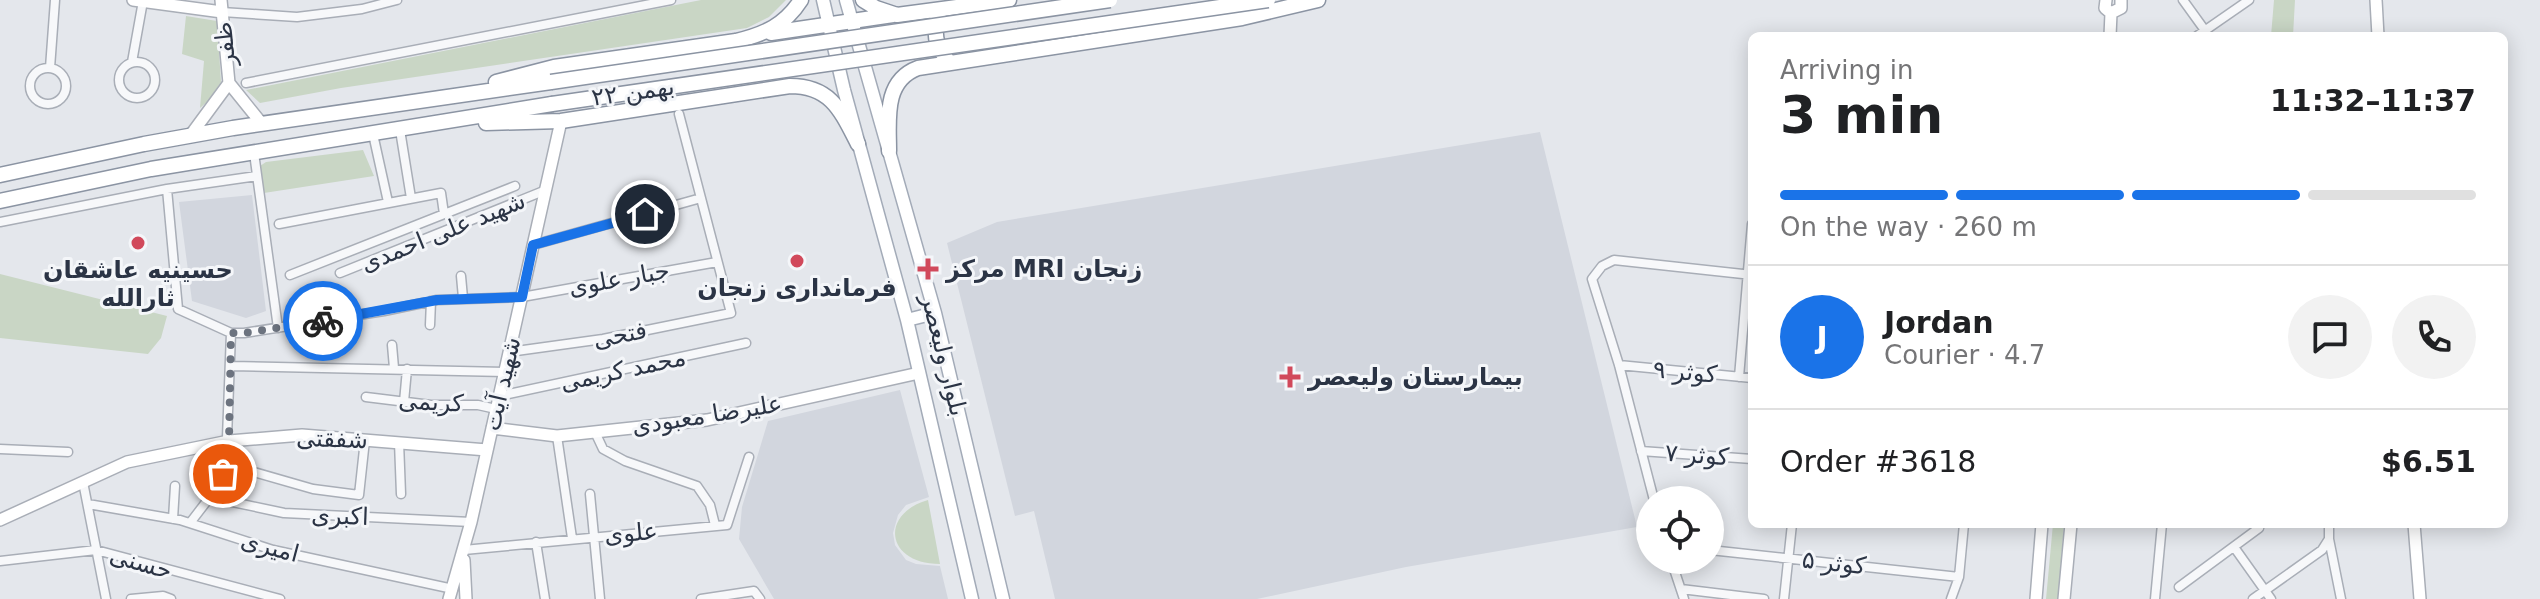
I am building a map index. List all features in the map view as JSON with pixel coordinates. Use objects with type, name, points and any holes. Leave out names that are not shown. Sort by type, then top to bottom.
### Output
[{"type":"highway","points":[[764,34],[793,13],[801,0]]},
{"type":"highway","points":[[863,0],[897,15]]},
{"type":"highway","points":[[428,100],[554,67],[736,41],[852,20],[1009,0]]},
{"type":"highway","name":"۲۲ بهمن","points":[[0,175],[262,124],[1110,0]]},
{"type":"highway","name":"۲۲ بهمن","points":[[0,201],[151,169],[552,104],[1268,0]]},
{"type":"highway","points":[[889,151],[889,107],[897,82],[906,72],[1242,18],[1318,0]]},
{"type":"highway","points":[[940,10],[936,38],[941,52],[950,63]]},
{"type":"highway","points":[[736,41],[751,55],[754,65],[754,75],[745,93]]},
{"type":"highway","points":[[438,124],[561,121],[807,86],[834,102],[858,144]]},
{"type":"main road","name":"بلوار ولیعصر","points":[[823,0],[858,144],[907,320],[972,599]]},
{"type":"main road","name":"بلوار ولیعصر","points":[[846,0],[935,313],[1003,599]]},
{"type":"main road","points":[[907,320],[935,313]]},
{"type":"street","points":[[50,68],[55,0]]},
{"type":"street","points":[[132,62],[148,66],[155,76],[153,88],[144,97],[131,98],[119,85],[119,73],[132,62],[138,1],[221,6],[297,17],[362,9],[397,0]]},
{"type":"street","points":[[246,83],[671,0]]},
{"type":"street","points":[[2106,0],[2105,8],[2111,13]]},
{"type":"street","points":[[2111,13],[2119,11],[2121,0]]},
{"type":"street","points":[[2183,0],[2203,32]]},
{"type":"street","points":[[2207,32],[2249,0]]},
{"type":"street","points":[[2376,0],[2378,32]]},
{"type":"street","name":"ظفر","points":[[221,6],[229,83],[262,124]]},
{"type":"street","points":[[2110,32],[2111,13]]},
{"type":"street","points":[[50,68],[64,77],[66,90],[60,100],[48,105],[36,101],[30,85],[34,75],[50,68]]},
{"type":"street","points":[[190,136],[229,83]]},
{"type":"street","points":[[679,114],[717,262]]},
{"type":"street","name":"شهید آیت","points":[[451,594],[471,522],[561,121]]},
{"type":"street","points":[[400,130],[411,198]]},
{"type":"street","points":[[373,134],[388,202]]},
{"type":"street","points":[[254,153],[278,328]]},
{"type":"street","points":[[0,222],[167,189],[257,176]]},
{"type":"street","points":[[290,275],[515,186]]},
{"type":"street","points":[[167,189],[178,309],[231,333],[226,464],[213,493],[190,523]]},
{"type":"street","name":"شهید علی احمدی","points":[[340,273],[546,190]]},
{"type":"street","points":[[279,224],[441,193],[444,214]]},
{"type":"street","points":[[533,245],[701,198]]},
{"type":"street","points":[[1650,486],[1619,365],[1592,279],[1602,266],[1614,260],[1748,275]]},
{"type":"street","name":"جبار علوی","points":[[231,333],[278,328],[431,301],[522,297],[717,262]]},
{"type":"street","name":"فتحی","points":[[509,352],[603,339],[731,313],[717,262]]},
{"type":"street","points":[[461,276],[463,298]]},
{"type":"street","points":[[1739,377],[1748,294]]},
{"type":"street","points":[[430,325],[431,301]]},
{"type":"street","name":"محمد کریمی","points":[[499,396],[746,343]]},
{"type":"street","points":[[392,345],[394,368]]},
{"type":"street","name":"کوثر ۹","points":[[1619,365],[1748,378]]},
{"type":"street","points":[[231,366],[505,372]]},
{"type":"street","points":[[404,402],[407,369]]},
{"type":"street","name":"علیرضا معبودی","points":[[492,428],[557,436],[707,420],[919,373]]},
{"type":"street","name":"کریمی","points":[[366,397],[496,409]]},
{"type":"street","points":[[595,432],[603,449],[625,461],[697,486],[710,505],[715,525],[727,525],[749,457]]},
{"type":"street","name":"شفقتی","points":[[0,520],[127,462],[229,441],[302,435],[487,450]]},
{"type":"street","points":[[557,436],[572,538]]},
{"type":"street","points":[[226,464],[313,489],[359,495],[365,440]]},
{"type":"street","points":[[399,442],[401,494]]},
{"type":"street","points":[[0,449],[68,452]]},
{"type":"street","name":"کوثر ۷","points":[[1641,451],[1748,459]]},
{"type":"street","points":[[83,482],[106,599]]},
{"type":"street","points":[[173,519],[175,486]]},
{"type":"street","name":"اکبری","points":[[213,493],[228,501],[284,513],[471,522]]},
{"type":"street","points":[[590,494],[600,599]]},
{"type":"street","name":"امیری","points":[[88,504],[190,523],[273,550],[451,594]]},
{"type":"street","name":"علوی","points":[[464,550],[715,525]]},
{"type":"street","points":[[1784,599],[1792,528]]},
{"type":"street","points":[[1951,599],[1959,577],[1964,528]]},
{"type":"street","points":[[2036,599],[2042,528]]},
{"type":"street","points":[[2064,599],[2071,528]]},
{"type":"street","points":[[2155,599],[2162,528]]},
{"type":"street","points":[[2179,587],[2259,528]]},
{"type":"street","points":[[2329,528],[2341,599]]},
{"type":"street","points":[[2412,528],[2420,599]]},
{"type":"street","points":[[2253,599],[2322,550],[2329,539]]},
{"type":"street","points":[[536,542],[545,599]]},
{"type":"street","points":[[2234,547],[2271,599]]},
{"type":"street","name":"حسنی","points":[[0,561],[96,550],[280,599]]},
{"type":"street","points":[[464,550],[466,599]]},
{"type":"street","name":"کوثر ۵","points":[[1724,552],[1959,577]]},
{"type":"street","points":[[1676,574],[1684,599]]},
{"type":"street","points":[[1681,589],[1764,599]]},
{"type":"street","points":[[701,599],[754,591],[760,599]]},
{"type":"street","points":[[131,599],[163,596],[171,599]]},
{"type":"shaded area","name":"بیمارستان ولیعصر","points":[[1540,132],[1636,527],[1406,567],[1257,599],[1055,599],[1034,511],[1015,516],[947,243],[997,222]]},
{"type":"shaded area","points":[[252,195],[266,311],[246,318],[192,301],[179,202]]},
{"type":"shaded area","points":[[900,390],[929,497],[906,505],[898,515],[893,533],[895,545],[906,560],[940,566],[948,599],[774,599],[739,539],[742,507],[768,421]]},
{"type":"green space","points":[[701,0],[786,0],[769,17],[747,28],[341,88],[260,103],[246,90]]},
{"type":"green space","points":[[2274,0],[2295,0],[2293,32],[2271,32]]},
{"type":"green space","points":[[186,16],[217,21],[221,82],[200,108],[204,61],[182,54]]},
{"type":"green space","points":[[363,150],[374,176],[264,193],[260,166],[266,162]]},
{"type":"green space","points":[[0,274],[167,316],[161,338],[148,354],[0,338]]},
{"type":"green space","points":[[928,500],[940,564],[922,562],[908,556],[895,537],[896,526],[902,516],[912,507]]},
{"type":"green space","points":[[2053,528],[2064,528],[2058,599],[2046,599]]},
{"type":"way so far","points":[[223,474],[229,441],[231,333],[323,321]]},
{"type":"place","name":"حسینیه عاشقان ثارالله","points":[[138,243]]},
{"type":"place","name":"فرمانداری زنجان","points":[[797,261]]},
{"type":"place","name":"مرکز MRI زنجان","points":[[928,269]]},
{"type":"place","name":"بیمارستان ولیعصر","points":[[1290,377]]},
{"type":"route","points":[[323,321],[437,300],[522,297],[533,245],[645,214]]}]
